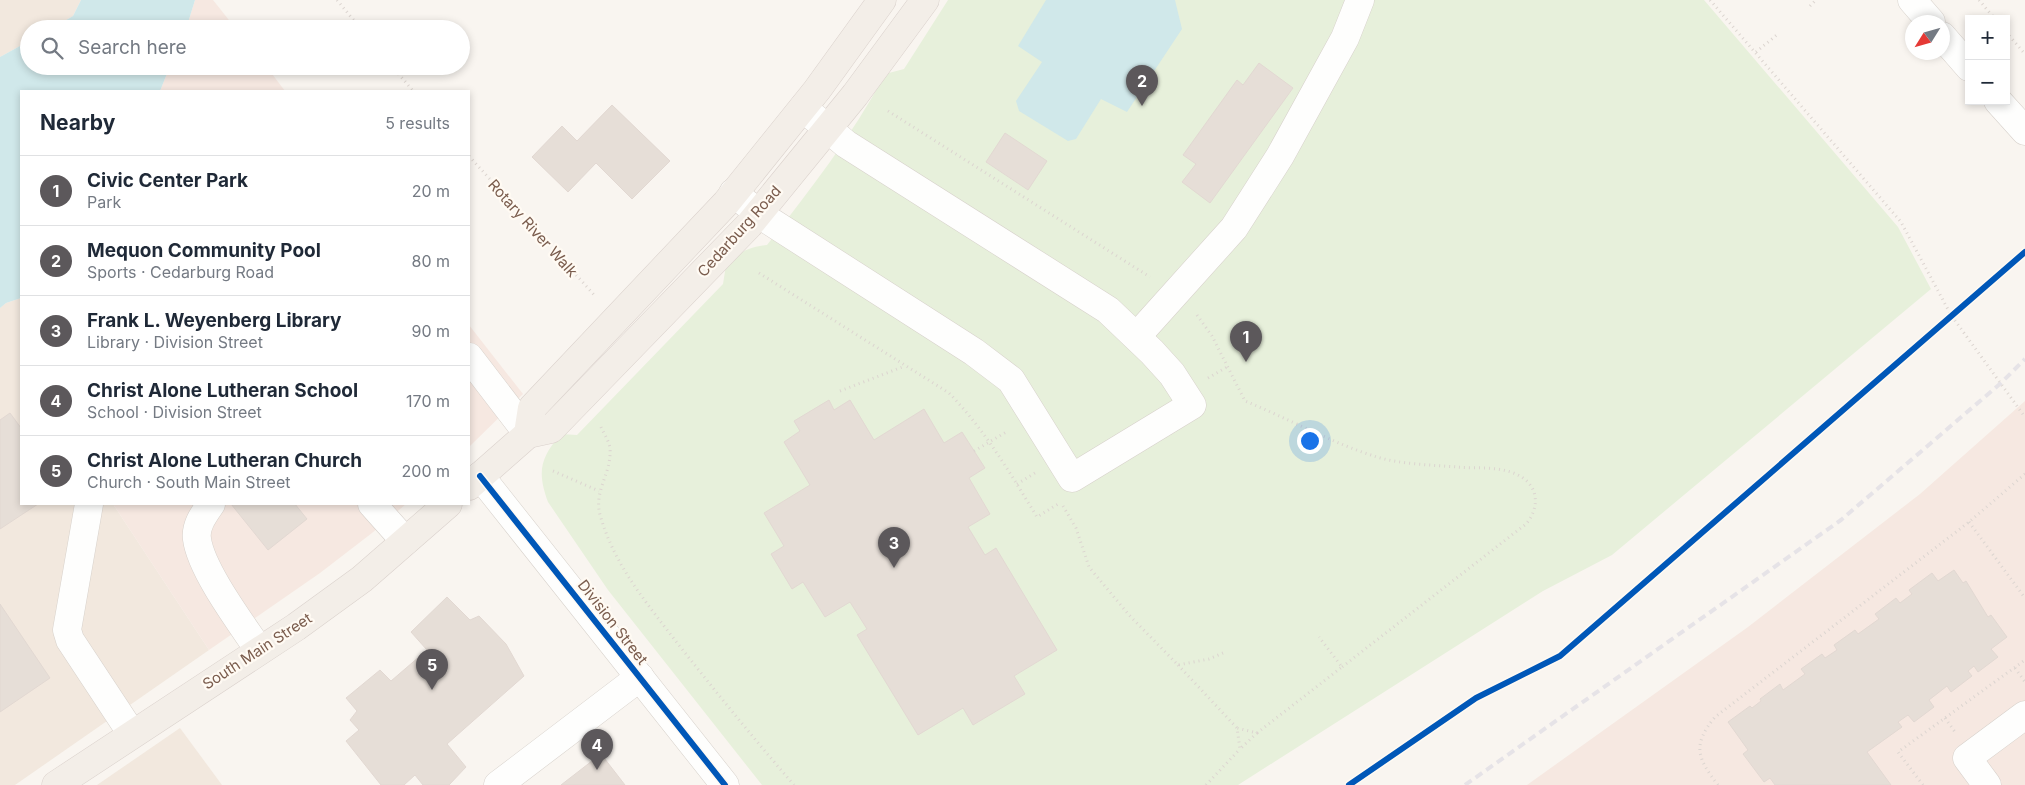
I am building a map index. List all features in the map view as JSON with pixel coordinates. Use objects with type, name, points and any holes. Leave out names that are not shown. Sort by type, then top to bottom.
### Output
[{"type":"main road","name":"Cedarburg Road","points":[[882,0],[802,108],[733,193],[532,408],[528,434],[552,430],[758,213],[827,129],[925,0]]},
{"type":"main road","points":[[474,481],[528,434]]},
{"type":"main road","name":"South Main Street","points":[[56,785],[362,579],[447,505]]},
{"type":"street","points":[[1137,336],[1234,228],[1280,156],[1345,38],[1360,0]]},
{"type":"street","points":[[1912,0],[1925,15]]},
{"type":"street","points":[[1950,45],[1965,62]]},
{"type":"street","points":[[2002,105],[2025,131]]},
{"type":"street","points":[[733,193],[758,213],[974,352],[1011,380],[1072,478],[1192,405],[1172,374],[1137,336],[1108,310],[846,144],[802,108]]},
{"type":"street","points":[[470,358],[528,434]]},
{"type":"street","name":"Division Street","points":[[474,481],[640,677],[725,785]]},
{"type":"street","points":[[89,505],[67,630],[70,640],[132,734]]},
{"type":"street","points":[[210,505],[200,520],[197,538],[204,562],[259,650]]},
{"type":"street","points":[[373,505],[404,541]]},
{"type":"street","points":[[498,785],[640,677]]},
{"type":"street","points":[[1987,785],[1967,758],[2025,715]]},
{"type":"path","points":[[337,0],[354,20]]},
{"type":"path","points":[[1710,0],[1901,222],[1951,315],[2025,417]]},
{"type":"path","points":[[1810,6],[1816,0]]},
{"type":"path","points":[[1979,0],[1992,15]]},
{"type":"path","points":[[1756,52],[1778,34]]},
{"type":"path","points":[[2010,37],[2025,54]]},
{"type":"path","points":[[400,75],[412,90]]},
{"type":"path","points":[[888,111],[1153,279]]},
{"type":"path","points":[[759,273],[949,393],[970,415],[990,442],[1037,517],[1061,502],[1076,528],[1088,567],[1129,615],[1237,728],[1258,733]]},
{"type":"path","points":[[1944,322],[1957,310]]},
{"type":"path","points":[[1195,313],[1212,336],[1245,401],[1375,457],[1457,468],[1503,470],[1524,479],[1532,487],[1536,497],[1533,516],[1526,524],[1258,733],[1206,785]]},
{"type":"path","points":[[840,392],[906,366]]},
{"type":"path","points":[[601,427],[610,447],[609,466],[598,497],[601,518],[623,567],[636,588],[716,692],[794,785]]},
{"type":"path","points":[[974,451],[1013,428]]},
{"type":"path","points":[[553,471],[599,491]]},
{"type":"path","points":[[1718,785],[1705,768],[1699,755],[1700,742],[1705,729],[1715,717],[1969,522],[2025,474]]},
{"type":"path","points":[[1969,522],[2025,598]]},
{"type":"path","points":[[1320,637],[1342,667]]},
{"type":"path","points":[[1178,665],[1209,659],[1223,653]]},
{"type":"path","points":[[1923,785],[1898,752],[2025,660]]},
{"type":"path","points":[[2015,668],[2025,682]]},
{"type":"path","points":[[1237,728],[1240,749]]},
{"type":"shaded area","points":[[0,0],[81,0],[73,16],[66,20],[20,20],[20,46],[0,57]]},
{"type":"shaded area","points":[[195,0],[213,0],[229,20],[189,20]]},
{"type":"shaded area","points":[[166,75],[273,75],[284,90],[160,90]]},
{"type":"shaded area","points":[[20,298],[20,505],[114,505],[209,650],[15,785],[0,785],[0,308],[6,303]]},
{"type":"shaded area","points":[[470,326],[523,394],[470,446]]},
{"type":"shaded area","points":[[2025,401],[2025,785],[1527,785],[1748,627],[1920,494]]},
{"type":"shaded area","points":[[114,505],[405,505],[320,573],[209,650]]},
{"type":"shaded area","points":[[180,728],[222,785],[97,785]]},
{"type":"green space","points":[[948,0],[1704,0],[1898,227],[1931,289],[1612,555],[1543,591],[1238,785],[762,785],[608,590],[548,502],[542,482],[543,466],[545,458],[561,434],[577,435],[723,284],[726,265],[745,251],[767,245],[815,183],[844,141],[885,74],[904,69]]},
{"type":"water","points":[[81,0],[195,0],[189,20],[66,20],[73,16]]},
{"type":"water","points":[[1046,0],[1175,0],[1182,29],[1127,112],[1101,99],[1076,139],[1068,141],[1019,111],[1016,101],[1042,62],[1018,46]]},
{"type":"water","points":[[20,46],[20,75],[166,75],[160,90],[20,90],[20,298],[6,303],[0,308],[0,57]]},
{"type":"building","points":[[1259,63],[1293,88],[1210,203],[1182,182],[1196,164],[1183,155],[1237,80],[1243,85]]},
{"type":"building","points":[[612,105],[670,161],[632,199],[596,163],[568,192],[532,157],[562,126],[577,141]]},
{"type":"building","points":[[1005,133],[1047,161],[1028,190],[986,162]]},
{"type":"building","points":[[829,400],[834,410],[850,400],[874,440],[924,409],[944,443],[962,432],[985,468],[969,478],[990,514],[968,527],[985,555],[996,548],[1057,650],[1014,676],[1025,694],[973,725],[963,708],[918,735],[857,635],[867,629],[850,602],[825,617],[803,582],[792,589],[771,554],[784,546],[764,513],[810,485],[784,442],[800,431],[794,421]]},
{"type":"building","points":[[10,413],[20,427],[20,505],[36,505],[0,529],[0,420]]},
{"type":"building","points":[[232,505],[296,505],[307,519],[268,550]]},
{"type":"building","points":[[1954,570],[1963,583],[1966,581],[1988,617],[1991,615],[2007,637],[1991,649],[1998,657],[1978,672],[1974,666],[1968,671],[1972,676],[1951,692],[1947,686],[1929,700],[1934,707],[1914,722],[1908,715],[1898,722],[1902,727],[1867,752],[1891,785],[1775,785],[1770,778],[1764,782],[1743,754],[1748,750],[1728,722],[1750,706],[1752,708],[1761,701],[1760,699],[1780,684],[1783,690],[1805,674],[1801,669],[1822,654],[1825,658],[1837,650],[1834,645],[1855,630],[1858,634],[1879,619],[1875,614],[1896,598],[1900,603],[1912,594],[1909,590],[1932,573],[1938,581]]},
{"type":"building","points":[[447,597],[470,620],[479,616],[506,644],[524,676],[447,744],[466,767],[449,785],[423,785],[415,775],[404,785],[381,785],[346,741],[359,730],[350,720],[357,711],[346,698],[380,670],[391,681],[427,650],[411,632]]},
{"type":"building","points":[[0,604],[50,678],[0,712]]},
{"type":"building","points":[[601,754],[625,785],[561,785]]},
{"type":"railway","points":[[1465,785],[1841,520],[2001,383],[2025,359]]},
{"type":"cycle path","points":[[1349,785],[1476,698],[1560,656],[2025,252]]},
{"type":"cycle path","points":[[480,476],[725,785]]},
{"type":"place","name":"Mequon Community Pool","points":[[1142,106]]},
{"type":"place","name":"Civic Center Park","points":[[1246,362]]},
{"type":"place","name":"Frank L. Weyenberg Library","points":[[894,568]]},
{"type":"place","name":"Christ Alone Lutheran Church","points":[[432,690]]},
{"type":"place","name":"Christ Alone Lutheran School","points":[[597,770]]}]
